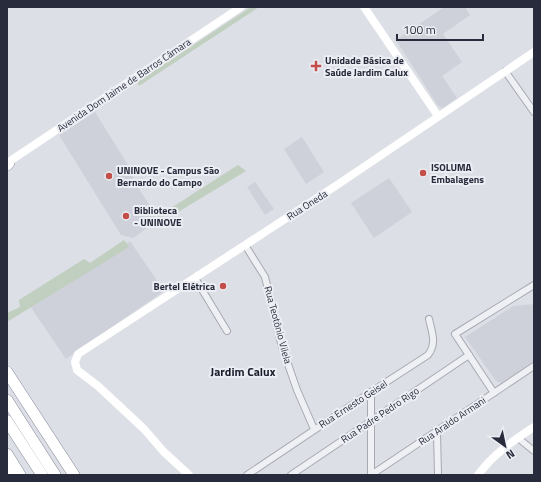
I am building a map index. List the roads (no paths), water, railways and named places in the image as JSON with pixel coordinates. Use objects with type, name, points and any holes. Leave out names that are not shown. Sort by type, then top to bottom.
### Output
[{"type":"highway","points":[[7,372],[74,475]]},
{"type":"highway","points":[[7,400],[55,475]]},
{"type":"highway","points":[[7,421],[42,475]]},
{"type":"highway","points":[[7,433],[36,475]]},
{"type":"highway","points":[[7,454],[20,475]]},
{"type":"highway","points":[[7,471],[10,475]]},
{"type":"street","name":"Avenida Dom Jaime de Barros Câmara","points":[[8,164],[241,7]]},
{"type":"street","points":[[364,7],[438,116]]},
{"type":"street","name":"Rua Oneda","points":[[189,475],[164,452],[144,429],[98,386],[77,370],[75,362],[78,354],[337,185],[534,52]]},
{"type":"street","points":[[505,71],[534,112]]},
{"type":"street","name":"Rua Teotônio Vilela","points":[[245,245],[265,277],[280,340],[297,390],[314,429]]},
{"type":"street","points":[[195,278],[227,331]]},
{"type":"street","points":[[494,393],[455,334],[534,285]]},
{"type":"street","name":"Rua Ernesto Geisel","points":[[247,475],[430,353],[435,341],[429,319]]},
{"type":"street","name":"Rua Padre Pedro Rigo","points":[[291,475],[469,355]]},
{"type":"street","name":"Rua Araldo Armani","points":[[371,475],[534,366]]},
{"type":"street","points":[[370,392],[371,475]]},
{"type":"street","points":[[478,475],[492,458],[534,427]]},
{"type":"street","points":[[437,432],[438,475]]},
{"type":"street","points":[[518,438],[534,451]]},
{"type":"place","name":"Unidade Básica de Saúde Jardim Calux","points":[[316,66]]},
{"type":"place","name":"ISOLUMA Embalagens","points":[[423,173]]},
{"type":"place","name":"UNINOVE - Campus São Bernardo do Campo","points":[[109,176]]},
{"type":"place","name":"Biblioteca - UNINOVE","points":[[126,216]]},
{"type":"place","name":"Bertel Elétrica","points":[[223,286]]},
{"type":"district","name":"Jardim Calux","points":[[243,371]]}]
